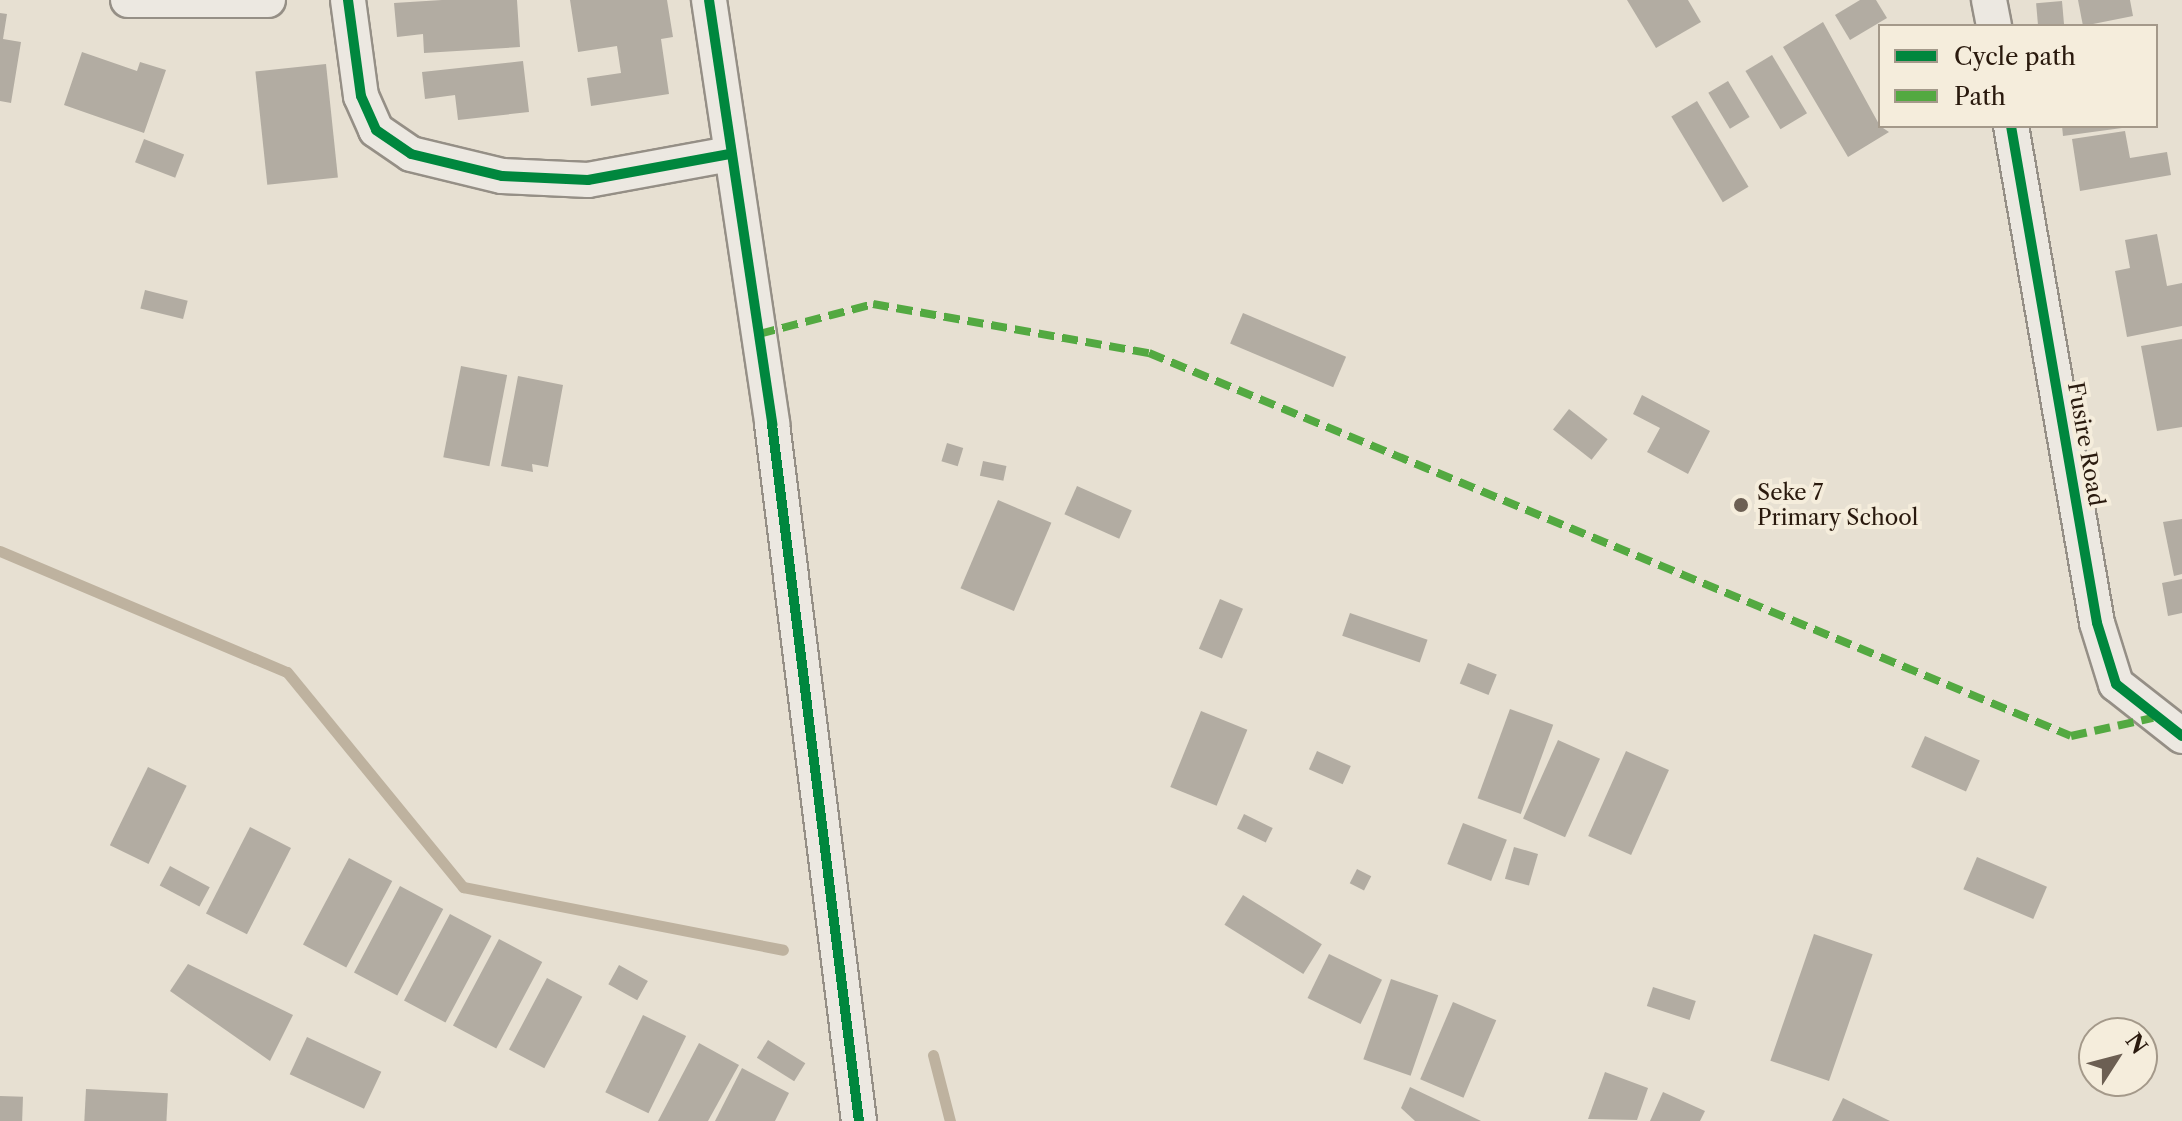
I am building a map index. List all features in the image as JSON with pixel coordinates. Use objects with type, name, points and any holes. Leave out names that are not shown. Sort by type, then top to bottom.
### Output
[{"type":"street","points":[[128,0],[268,0]]},
{"type":"street","points":[[348,0],[361,96],[376,130],[411,154],[502,176],[588,180],[730,154]]},
{"type":"street","points":[[709,0],[774,440],[859,1121]]},
{"type":"street","points":[[1989,0],[1994,24]]},
{"type":"street","name":"Fusire Road","points":[[2011,128],[2097,623],[2116,684],[2182,736]]},
{"type":"building","points":[[517,0],[520,47],[424,53],[423,34],[397,37],[394,3]]},
{"type":"building","points":[[570,0],[667,0],[673,37],[661,39],[669,94],[591,106],[587,78],[621,73],[617,46],[578,52]]},
{"type":"building","points":[[1627,0],[1688,0],[1701,22],[1656,48]]},
{"type":"building","points":[[1860,0],[1876,0],[1887,18],[1850,40],[1835,15]]},
{"type":"building","points":[[2078,0],[2130,0],[2133,16],[2083,24]]},
{"type":"building","points":[[2062,1],[2064,24],[2038,24],[2036,3]]},
{"type":"building","points":[[0,13],[7,14],[3,39],[21,42],[11,103],[0,101]]},
{"type":"building","points":[[1823,22],[1878,122],[1878,128],[1889,132],[1848,157],[1783,47]]},
{"type":"building","points":[[82,52],[137,71],[140,62],[166,70],[144,133],[64,105]]},
{"type":"building","points":[[1772,55],[1807,113],[1780,129],[1745,71]]},
{"type":"building","points":[[523,61],[529,112],[458,120],[455,95],[425,99],[422,72]]},
{"type":"building","points":[[326,64],[338,177],[267,185],[255,71]]},
{"type":"building","points":[[1728,81],[1750,117],[1730,129],[1708,93]]},
{"type":"building","points":[[1697,101],[1749,187],[1723,202],[1671,116]]},
{"type":"building","points":[[2062,128],[2122,128],[2063,136]]},
{"type":"building","points":[[2125,131],[2130,158],[2167,152],[2171,175],[2080,191],[2072,139]]},
{"type":"building","points":[[144,139],[184,154],[175,178],[135,162]]},
{"type":"building","points":[[2157,234],[2167,286],[2182,283],[2182,326],[2127,337],[2115,271],[2130,268],[2125,240]]},
{"type":"building","points":[[145,290],[188,301],[183,319],[140,308]]},
{"type":"building","points":[[1243,313],[1346,357],[1333,387],[1230,343]]},
{"type":"building","points":[[2182,339],[2182,427],[2157,431],[2141,346]]},
{"type":"building","points":[[461,366],[507,375],[489,466],[443,457]]},
{"type":"building","points":[[518,376],[563,385],[548,467],[532,464],[533,472],[501,466]]},
{"type":"building","points":[[1642,395],[1710,431],[1688,474],[1647,452],[1660,428],[1633,414]]},
{"type":"building","points":[[1569,409],[1608,439],[1592,460],[1553,429]]},
{"type":"building","points":[[947,443],[963,448],[958,466],[941,461]]},
{"type":"building","points":[[983,461],[1006,466],[1003,481],[980,476]]},
{"type":"building","points":[[1077,486],[1132,510],[1119,539],[1064,514]]},
{"type":"building","points":[[998,500],[1051,523],[1014,611],[960,588]]},
{"type":"building","points":[[2182,519],[2182,574],[2174,576],[2163,522]]},
{"type":"building","points":[[2182,579],[2182,613],[2168,616],[2162,583]]},
{"type":"building","points":[[1220,599],[1243,609],[1222,658],[1199,649]]},
{"type":"building","points":[[1350,613],[1428,640],[1420,662],[1342,636]]},
{"type":"building","points":[[1468,663],[1497,675],[1489,695],[1460,683]]},
{"type":"building","points":[[1510,709],[1553,725],[1521,814],[1478,798]]},
{"type":"building","points":[[1201,711],[1247,730],[1217,806],[1170,787]]},
{"type":"building","points":[[1925,736],[1980,760],[1966,791],[1911,767]]},
{"type":"building","points":[[1558,740],[1600,759],[1565,837],[1523,819]]},
{"type":"building","points":[[1317,751],[1351,766],[1343,784],[1309,769]]},
{"type":"building","points":[[1626,751],[1669,770],[1631,855],[1588,836]]},
{"type":"building","points":[[148,767],[187,786],[149,864],[110,845]]},
{"type":"building","points":[[1244,814],[1273,828],[1266,842],[1237,828]]},
{"type":"building","points":[[1463,823],[1507,840],[1491,881],[1447,864]]},
{"type":"building","points":[[250,827],[291,848],[247,934],[206,913]]},
{"type":"building","points":[[1514,847],[1538,854],[1529,886],[1505,879]]},
{"type":"building","points":[[1977,857],[2047,887],[2033,919],[1963,889]]},
{"type":"building","points":[[349,858],[392,881],[346,968],[303,945]]},
{"type":"building","points":[[170,866],[210,887],[199,907],[160,885]]},
{"type":"building","points":[[1357,869],[1371,876],[1364,891],[1350,883]]},
{"type":"building","points":[[400,886],[443,909],[397,996],[354,973]]},
{"type":"building","points":[[1243,895],[1322,944],[1303,974],[1224,925]]},
{"type":"building","points":[[450,914],[491,936],[445,1023],[404,1001]]},
{"type":"building","points":[[1814,934],[1873,954],[1829,1081],[1770,1061]]},
{"type":"building","points":[[499,939],[542,962],[496,1049],[453,1026]]},
{"type":"building","points":[[1329,954],[1382,980],[1361,1024],[1308,998]]},
{"type":"building","points":[[188,964],[293,1015],[270,1061],[170,991]]},
{"type":"building","points":[[619,965],[648,981],[637,1000],[608,984]]},
{"type":"building","points":[[547,978],[582,997],[544,1068],[509,1050]]},
{"type":"building","points":[[1391,979],[1438,995],[1411,1076],[1363,1059]]},
{"type":"building","points":[[1653,987],[1696,1001],[1690,1020],[1647,1006]]},
{"type":"building","points":[[1453,1002],[1496,1020],[1463,1098],[1420,1079]]},
{"type":"building","points":[[643,1015],[686,1036],[648,1113],[605,1092]]},
{"type":"building","points":[[307,1037],[381,1072],[364,1109],[290,1074]]},
{"type":"building","points":[[768,1040],[805,1063],[794,1081],[757,1058]]},
{"type":"building","points":[[699,1043],[739,1065],[708,1121],[658,1121]]},
{"type":"building","points":[[742,1068],[789,1093],[775,1121],[715,1121]]},
{"type":"building","points":[[1605,1072],[1648,1088],[1637,1120],[1588,1119]]},
{"type":"building","points":[[1410,1087],[1481,1121],[1415,1121],[1401,1108]]},
{"type":"building","points":[[86,1089],[168,1093],[166,1121],[84,1121]]},
{"type":"building","points":[[1663,1092],[1705,1111],[1700,1121],[1650,1121]]},
{"type":"building","points":[[0,1096],[23,1097],[22,1121],[0,1121]]},
{"type":"building","points":[[1843,1098],[1890,1121],[1832,1121]]},
{"type":"waterway","points":[[0,551],[287,672],[463,887],[783,950]]},
{"type":"waterway","points":[[933,1055],[950,1121]]},
{"type":"marked path","points":[[759,334],[873,304],[1149,353],[2071,736],[2153,718]]},
{"type":"cycle path","points":[[348,0],[361,96],[376,130],[411,154],[502,176],[588,180],[730,154]]},
{"type":"cycle path","points":[[709,0],[772,424],[859,1121]]},
{"type":"cycle path","points":[[2011,128],[2097,623],[2116,684],[2182,736]]},
{"type":"place","name":"Seke 7 Primary School","points":[[1741,505]]}]
